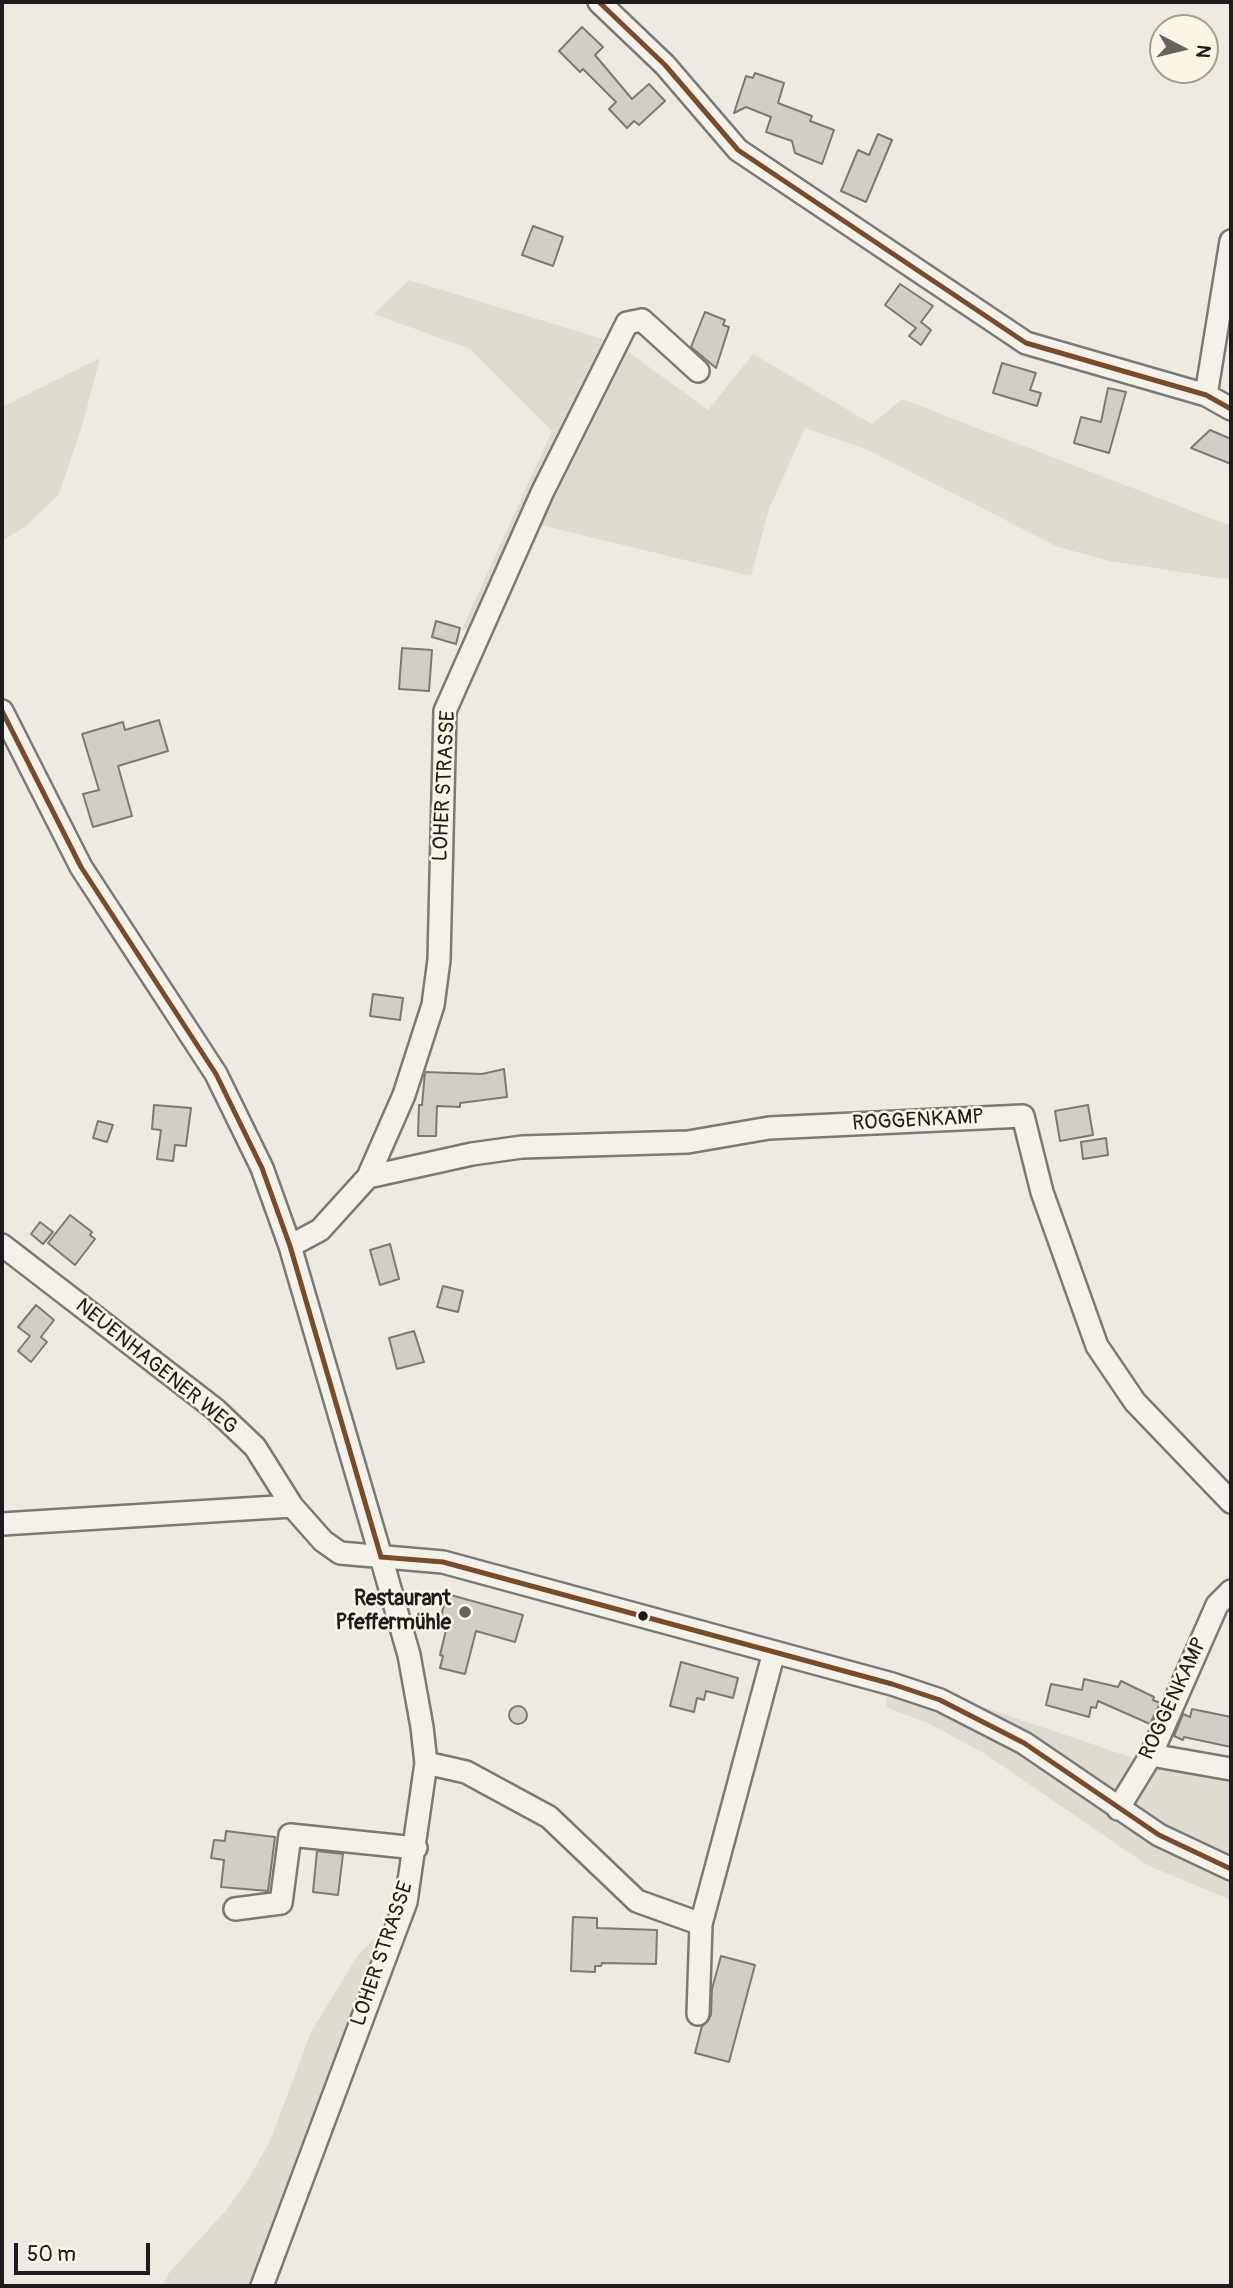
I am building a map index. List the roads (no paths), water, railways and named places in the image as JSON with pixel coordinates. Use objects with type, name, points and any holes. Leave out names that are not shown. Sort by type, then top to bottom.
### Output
[{"type":"street","points":[[599,2],[665,65],[738,150],[1026,344],[1206,395],[1231,409]]},
{"type":"street","points":[[1206,395],[1231,241]]},
{"type":"street","name":"LOHER STRASSE","points":[[290,1246],[320,1230],[368,1177],[404,1096],[433,1005],[439,960],[445,712],[542,493],[627,323],[642,320],[698,371]]},
{"type":"street","name":"LOHER STRASSE","points":[[2,711],[81,867],[216,1074],[262,1168],[290,1246],[409,1655],[426,1763],[416,1848],[406,1902],[262,2286]]},
{"type":"street","name":"ROGGENKAMP","points":[[368,1177],[472,1154],[522,1147],[688,1142],[769,1128],[1023,1116],[1042,1192],[1097,1346],[1135,1402],[1231,1502]]},
{"type":"street","name":"NEUENHAGENER WEG","points":[[2,1245],[215,1409],[255,1447],[292,1506],[323,1541],[340,1553],[443,1562],[775,1652],[940,1700],[1024,1743],[1118,1810],[1159,1835],[1231,1869]]},
{"type":"street","points":[[2,1524],[292,1506]]},
{"type":"street","name":"ROGGENKAMP","points":[[1118,1810],[1151,1755],[1217,1605],[1231,1591]]},
{"type":"street","points":[[698,2014],[701,1924],[775,1652]]},
{"type":"street","points":[[1151,1755],[1231,1769]]},
{"type":"street","points":[[426,1763],[466,1772],[549,1817],[638,1901],[701,1924]]},
{"type":"street","points":[[234,1909],[281,1903],[290,1835],[416,1848]]},
{"type":"place","name":"Restaurant Pfeffermühle","points":[[465,1612]]}]
